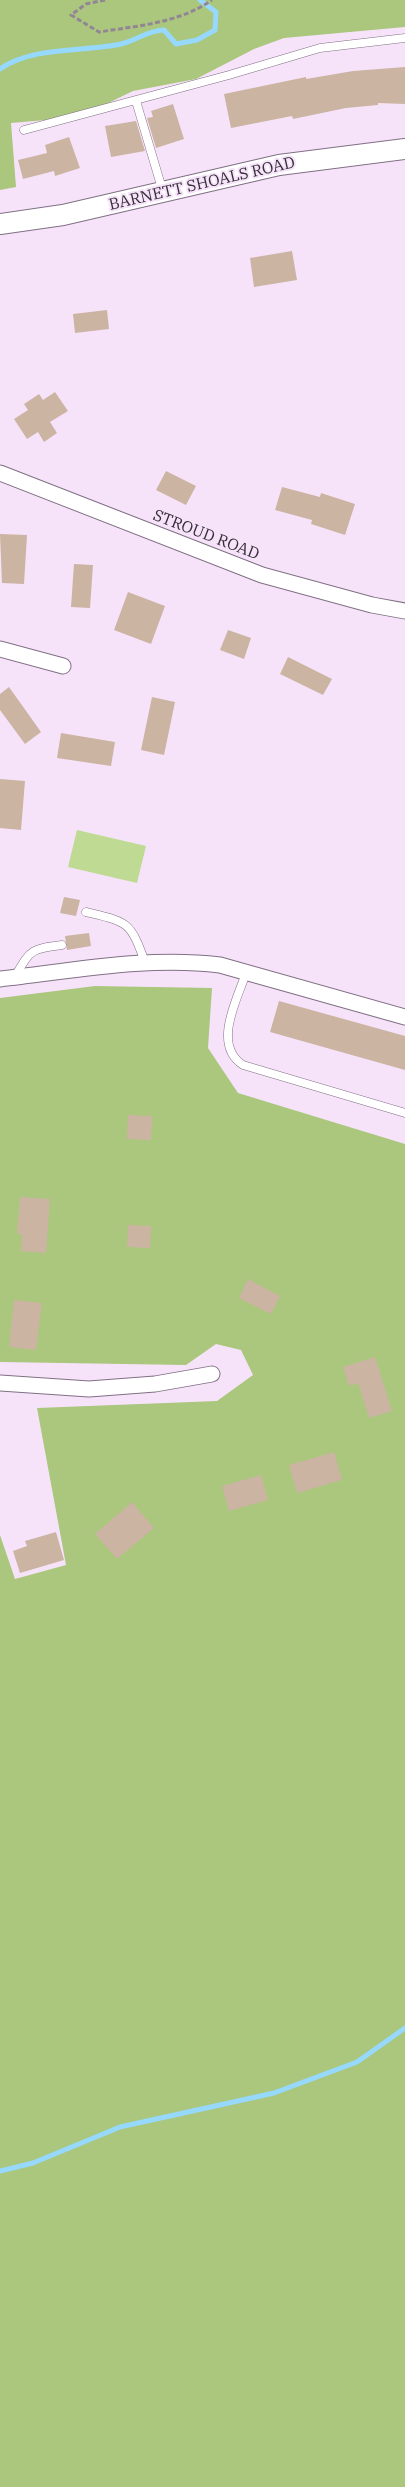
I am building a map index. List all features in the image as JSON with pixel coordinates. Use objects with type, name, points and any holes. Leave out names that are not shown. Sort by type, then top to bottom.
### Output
[{"type":"main road","name":"BARNETT SHOALS ROAD","points":[[0,224],[63,216],[279,165],[405,149]]},
{"type":"street","name":"STROUD ROAD","points":[[0,474],[262,575],[372,605],[405,611]]},
{"type":"street","points":[[0,649],[64,666]]},
{"type":"street","points":[[7,978],[145,962],[199,962],[220,965],[405,1017]]},
{"type":"street","points":[[0,1383],[89,1389],[154,1384],[212,1374]]},
{"type":"lane","points":[[24,130],[136,101],[320,48],[405,38]]},
{"type":"lane","points":[[136,101],[163,192]]},
{"type":"lane","points":[[86,912],[118,919],[128,925],[135,935],[145,962]]},
{"type":"lane","points":[[7,978],[29,952],[38,948],[62,945]]},
{"type":"lane","points":[[246,973],[227,1031],[230,1052],[235,1061],[242,1065],[405,1113]]},
{"type":"path","points":[[105,0],[86,4],[71,15],[99,32],[169,20],[203,6],[212,0]]},
{"type":"green space","points":[[0,0],[405,0],[405,27],[284,38],[254,49],[196,79],[133,91],[98,108],[46,120],[11,123],[16,187],[0,190]]},
{"type":"green space","points":[[77,830],[146,846],[137,883],[68,867]]},
{"type":"green space","points":[[95,986],[212,988],[208,1048],[238,1093],[405,1144],[405,2487],[0,2487],[0,1535],[15,1579],[66,1565],[37,1408],[217,1401],[253,1375],[241,1350],[216,1344],[186,1365],[0,1362],[0,998]]},
{"type":"building","points":[[405,67],[405,104],[378,103],[378,105],[346,108],[293,119],[292,116],[231,128],[224,94],[306,77],[306,79],[353,71]]},
{"type":"building","points":[[173,104],[184,139],[156,148],[147,118],[153,117],[151,111]]},
{"type":"building","points":[[136,121],[145,151],[111,157],[105,126]]},
{"type":"building","points":[[69,137],[80,168],[55,176],[54,171],[23,179],[18,160],[47,153],[45,145]]},
{"type":"building","points":[[292,251],[297,280],[254,287],[250,258]]},
{"type":"building","points":[[107,310],[109,329],[75,333],[73,314]]},
{"type":"building","points":[[55,392],[68,411],[50,422],[57,433],[44,442],[38,432],[27,439],[14,419],[28,410],[24,404],[39,394],[43,400]]},
{"type":"building","points":[[166,471],[196,486],[186,505],[156,490]]},
{"type":"building","points":[[282,487],[320,497],[321,493],[355,504],[345,535],[311,524],[312,520],[275,510]]},
{"type":"building","points":[[0,534],[27,535],[24,584],[2,583]]},
{"type":"building","points":[[74,564],[93,565],[90,608],[71,607]]},
{"type":"building","points":[[128,592],[165,606],[151,644],[114,630]]},
{"type":"building","points":[[228,630],[251,638],[244,659],[220,650]]},
{"type":"building","points":[[288,657],[332,679],[323,695],[280,674]]},
{"type":"building","points":[[9,687],[41,732],[25,744],[0,710],[0,694]]},
{"type":"building","points":[[152,697],[175,702],[164,755],[141,750]]},
{"type":"building","points":[[61,733],[115,742],[111,766],[57,758]]},
{"type":"building","points":[[0,779],[25,781],[21,830],[0,828]]},
{"type":"building","points":[[64,897],[80,900],[76,916],[60,913]]},
{"type":"building","points":[[89,933],[91,946],[67,950],[65,936]]},
{"type":"building","points":[[279,1001],[405,1036],[405,1070],[270,1032]]},
{"type":"building","points":[[128,1115],[152,1116],[151,1140],[127,1139]]},
{"type":"building","points":[[20,1197],[50,1199],[46,1253],[21,1251],[22,1234],[17,1234]]},
{"type":"building","points":[[128,1225],[151,1226],[150,1248],[127,1247]]},
{"type":"building","points":[[248,1279],[280,1296],[271,1314],[239,1298]]},
{"type":"building","points":[[14,1300],[42,1303],[36,1350],[9,1347]]},
{"type":"building","points":[[375,1357],[392,1411],[369,1418],[358,1383],[349,1386],[343,1367]]},
{"type":"building","points":[[334,1452],[342,1480],[297,1493],[289,1465]]},
{"type":"building","points":[[261,1475],[268,1500],[229,1511],[222,1486]]},
{"type":"building","points":[[132,1502],[154,1528],[117,1559],[95,1534]]},
{"type":"building","points":[[56,1532],[64,1560],[20,1573],[13,1551],[27,1546],[25,1541]]},
{"type":"waterway","points":[[0,69],[13,62],[43,53],[121,44],[158,30],[164,30],[176,44],[197,40],[215,30],[216,12],[200,0]]},
{"type":"waterway","points":[[0,2171],[33,2163],[120,2127],[274,2093],[357,2062],[405,2028]]}]
